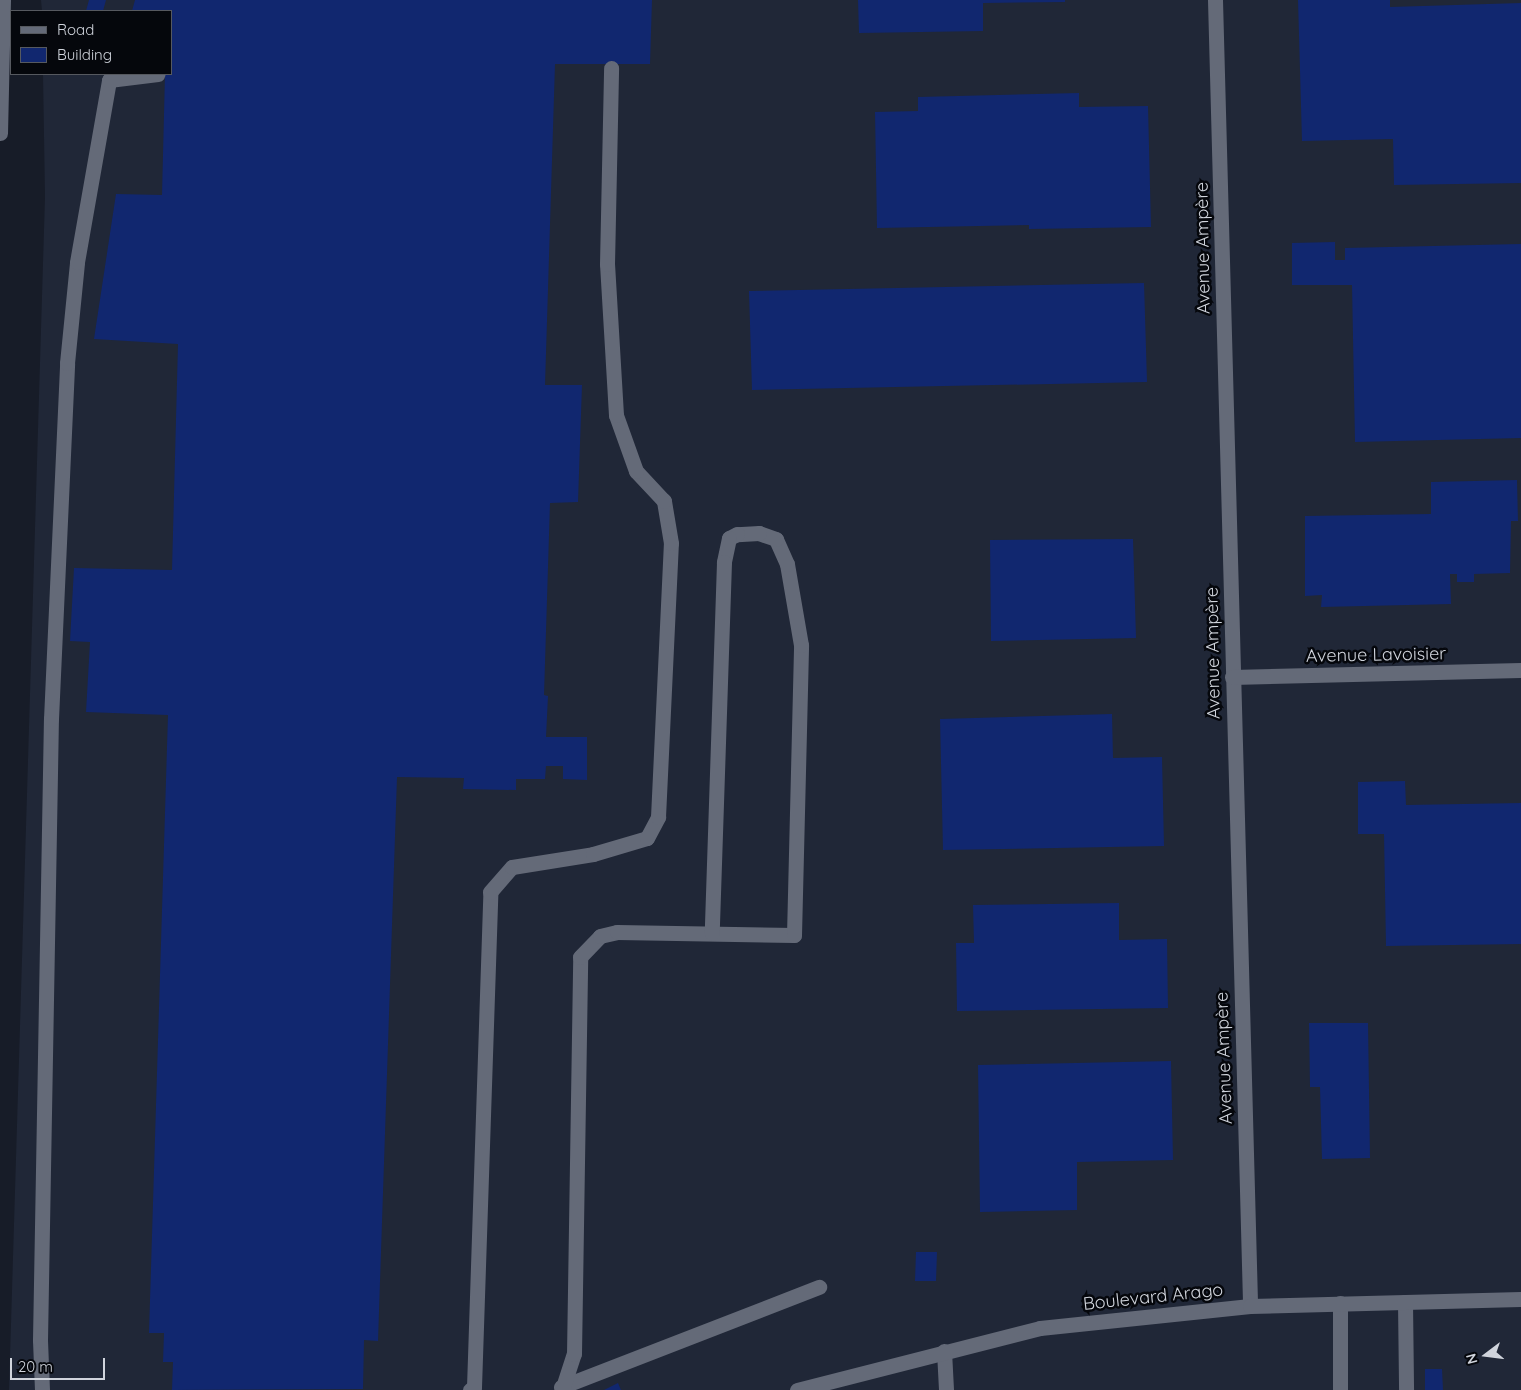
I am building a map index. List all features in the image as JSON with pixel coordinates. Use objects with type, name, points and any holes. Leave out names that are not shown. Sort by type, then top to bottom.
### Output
[{"type":"street","points":[[0,133],[3,0]]},
{"type":"street","name":"Avenue Ampère","points":[[1215,0],[1250,1306]]},
{"type":"street","points":[[470,1390],[474,1387],[490,892],[512,867],[593,854],[647,838],[658,817],[671,544],[664,501],[636,471],[616,415],[607,264],[611,68]]},
{"type":"street","points":[[42,1390],[40,1340],[51,729],[67,363],[77,262],[109,80],[150,75]]},
{"type":"street","points":[[561,1389],[574,1354],[580,957],[600,936],[617,932],[794,935],[801,645],[786,564],[776,539],[759,533],[737,534],[729,538],[724,562],[712,933]]},
{"type":"street","name":"Avenue Lavoisier","points":[[1232,677],[1521,670]]},
{"type":"street","points":[[561,1389],[819,1288]]},
{"type":"street","name":"Boulevard Arago","points":[[797,1390],[1031,1329],[1250,1306],[1521,1299]]},
{"type":"street","points":[[1406,1302],[1406,1390]]},
{"type":"street","points":[[1340,1304],[1340,1390]]},
{"type":"street","points":[[944,1351],[946,1390]]},
{"type":"shaded area","points":[[41,0],[1521,0],[1521,1390],[9,1390],[45,197],[43,75],[172,75],[172,10],[42,10]]},
{"type":"building","points":[[89,0],[106,0],[103,10],[86,10]]},
{"type":"building","points":[[135,0],[652,0],[650,64],[555,64],[545,385],[582,385],[578,502],[550,503],[544,695],[548,696],[546,737],[587,737],[587,780],[563,779],[563,766],[546,766],[545,779],[516,779],[516,790],[463,789],[464,778],[397,777],[378,1341],[364,1340],[363,1389],[172,1390],[173,1362],[163,1362],[164,1333],[149,1333],[168,715],[86,712],[90,642],[70,641],[74,568],[172,570],[178,344],[94,339],[116,194],[162,195],[165,75],[172,75],[172,10],[132,10]]},
{"type":"building","points":[[858,0],[1065,0],[1065,2],[983,3],[983,31],[859,33]]},
{"type":"building","points":[[1298,0],[1390,0],[1390,7],[1521,3],[1521,183],[1394,185],[1393,139],[1302,141]]},
{"type":"building","points":[[1079,93],[1079,107],[1148,106],[1151,227],[1029,229],[1029,225],[877,228],[875,112],[918,111],[918,97]]},
{"type":"building","points":[[1335,242],[1335,260],[1345,260],[1345,248],[1521,244],[1521,438],[1355,442],[1352,285],[1292,285],[1292,243]]},
{"type":"building","points":[[1144,283],[1147,382],[752,390],[749,291]]},
{"type":"building","points":[[1517,480],[1518,521],[1511,521],[1510,573],[1474,574],[1474,582],[1457,582],[1457,574],[1450,574],[1451,604],[1321,607],[1322,595],[1305,596],[1305,516],[1431,514],[1431,482]]},
{"type":"building","points":[[1133,539],[1136,638],[991,641],[990,540]]},
{"type":"building","points":[[1112,714],[1113,758],[1162,757],[1164,846],[943,850],[940,719]]},
{"type":"building","points":[[1405,781],[1406,805],[1521,803],[1521,944],[1386,946],[1384,834],[1358,834],[1358,782]]},
{"type":"building","points":[[1119,903],[1119,940],[1167,939],[1168,1008],[957,1011],[956,943],[974,943],[973,905]]},
{"type":"building","points":[[1309,1023],[1368,1023],[1370,1158],[1322,1159],[1320,1087],[1310,1087]]},
{"type":"building","points":[[1171,1061],[1173,1160],[1077,1162],[1077,1210],[980,1212],[978,1065]]},
{"type":"building","points":[[916,1252],[937,1252],[936,1281],[915,1281]]},
{"type":"building","points":[[1425,1369],[1442,1369],[1443,1390],[1425,1390]]},
{"type":"building","points":[[618,1383],[621,1390],[604,1390]]}]
